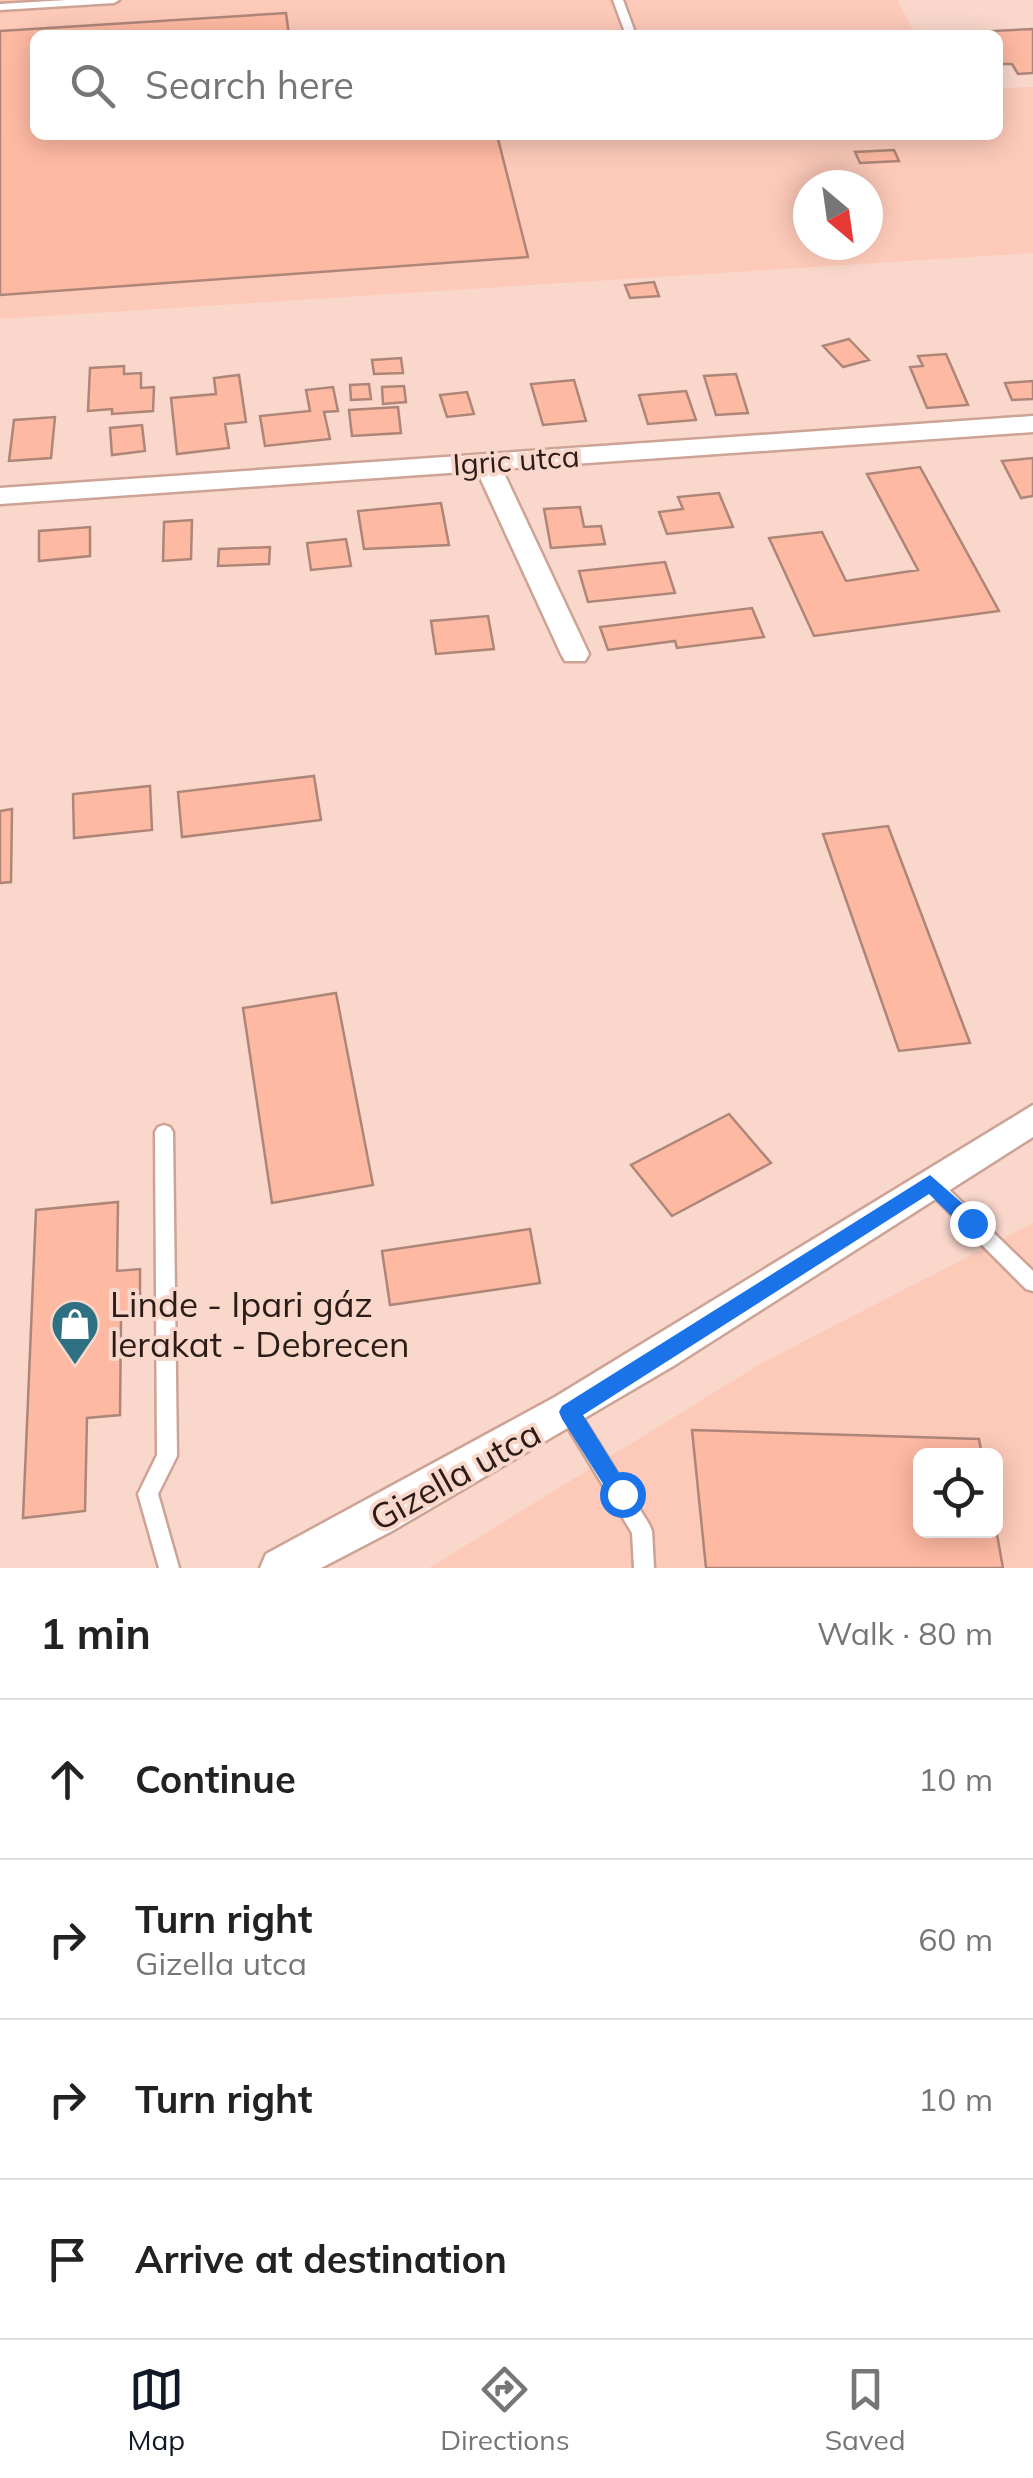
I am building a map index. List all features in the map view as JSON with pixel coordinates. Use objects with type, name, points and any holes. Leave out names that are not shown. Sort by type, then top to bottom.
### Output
[{"type":"street","name":"Igric utca","points":[[0,496],[1033,424]]},
{"type":"street","points":[[486,462],[575,654]]},
{"type":"street","name":"Gizella utca","points":[[280,1568],[383,1516],[569,1412],[1033,1119]]},
{"type":"lane","points":[[0,6],[114,0]]},
{"type":"lane","points":[[618,0],[629,30]]},
{"type":"lane","points":[[164,1132],[167,1456],[148,1494],[169,1568]]},
{"type":"lane","points":[[930,1184],[1033,1283]]},
{"type":"lane","points":[[569,1412],[642,1530],[644,1568]]},
{"type":"shaded area","points":[[0,0],[897,0],[913,30],[30,30],[30,140],[1003,140],[1003,88],[1033,87],[1033,253],[0,319]]},
{"type":"shaded area","points":[[1033,1223],[1033,1568],[429,1568],[762,1363]]},
{"type":"building","points":[[286,13],[288,30],[30,30],[30,140],[498,140],[528,257],[0,295],[0,31]]},
{"type":"building","points":[[1033,29],[1033,73],[1018,74],[1012,64],[1003,64],[1003,30]]},
{"type":"building","points":[[894,150],[899,161],[860,163],[855,152]]},
{"type":"building","points":[[654,282],[659,296],[630,298],[625,285]]},
{"type":"building","points":[[849,339],[869,360],[843,367],[823,346]]},
{"type":"building","points":[[946,354],[968,405],[927,408],[910,367],[923,366],[918,356]]},
{"type":"building","points":[[401,358],[403,373],[374,374],[372,360]]},
{"type":"building","points":[[124,366],[124,374],[141,373],[141,388],[154,387],[153,411],[88,411],[90,368]]},
{"type":"building","points":[[736,374],[748,413],[716,415],[704,376]]},
{"type":"building","points":[[239,375],[246,422],[225,424],[229,448],[177,454],[171,398],[216,394],[214,378]]},
{"type":"building","points":[[574,380],[586,421],[543,425],[531,384]]},
{"type":"building","points":[[1033,381],[1033,399],[1012,400],[1005,383]]},
{"type":"building","points":[[369,384],[371,399],[351,400],[350,385]]},
{"type":"building","points":[[404,386],[406,402],[383,404],[382,387]]},
{"type":"building","points":[[333,387],[338,411],[324,412],[330,439],[265,446],[260,416],[310,411],[306,390]]},
{"type":"building","points":[[686,391],[696,420],[648,424],[639,395]]},
{"type":"building","points":[[467,392],[474,414],[447,417],[440,395]]},
{"type":"building","points":[[398,407],[401,433],[352,436],[349,410]]},
{"type":"building","points":[[55,417],[51,458],[9,461],[14,420]]},
{"type":"building","points":[[142,425],[145,451],[112,455],[110,428]]},
{"type":"building","points":[[1033,458],[1033,496],[1021,498],[1002,461]]},
{"type":"building","points":[[920,467],[999,611],[814,636],[769,538],[822,532],[846,581],[918,570],[867,474]]},
{"type":"building","points":[[719,493],[733,527],[667,534],[659,512],[683,509],[678,497]]},
{"type":"building","points":[[441,503],[449,545],[364,549],[358,511]]},
{"type":"building","points":[[580,507],[584,527],[601,526],[605,544],[551,548],[544,509]]},
{"type":"building","points":[[192,520],[191,559],[163,561],[164,522]]},
{"type":"building","points":[[90,527],[90,556],[39,561],[39,531]]},
{"type":"building","points":[[346,539],[351,566],[311,570],[307,543]]},
{"type":"building","points":[[270,547],[269,564],[218,566],[219,549]]},
{"type":"building","points":[[665,562],[675,593],[588,602],[579,571]]},
{"type":"building","points":[[752,608],[764,637],[677,648],[675,641],[608,650],[600,627]]},
{"type":"building","points":[[488,616],[494,649],[436,654],[431,621]]},
{"type":"building","points":[[314,776],[321,820],[182,837],[178,792]]},
{"type":"building","points":[[150,786],[152,830],[74,838],[73,794]]},
{"type":"building","points":[[12,809],[11,882],[0,883],[0,811]]},
{"type":"building","points":[[888,826],[970,1043],[899,1051],[823,834]]},
{"type":"building","points":[[336,993],[373,1185],[272,1203],[243,1008]]},
{"type":"building","points":[[729,1114],[771,1163],[672,1216],[631,1165]]},
{"type":"building","name":"Linde - Ipari gáz lerakat - Debrecen","points":[[118,1202],[117,1271],[140,1269],[140,1317],[121,1319],[120,1415],[87,1418],[85,1511],[23,1518],[36,1210]]},
{"type":"building","points":[[530,1229],[540,1283],[390,1305],[382,1251]]},
{"type":"building","points":[[692,1430],[979,1439],[981,1448],[913,1448],[913,1538],[998,1538],[1003,1568],[706,1568]]},
{"type":"place","name":"Linde - Ipari gáz lerakat - Debrecen","points":[[75,1366]]},
{"type":"route","points":[[622,1494],[569,1412],[930,1184],[972,1223]]}]
